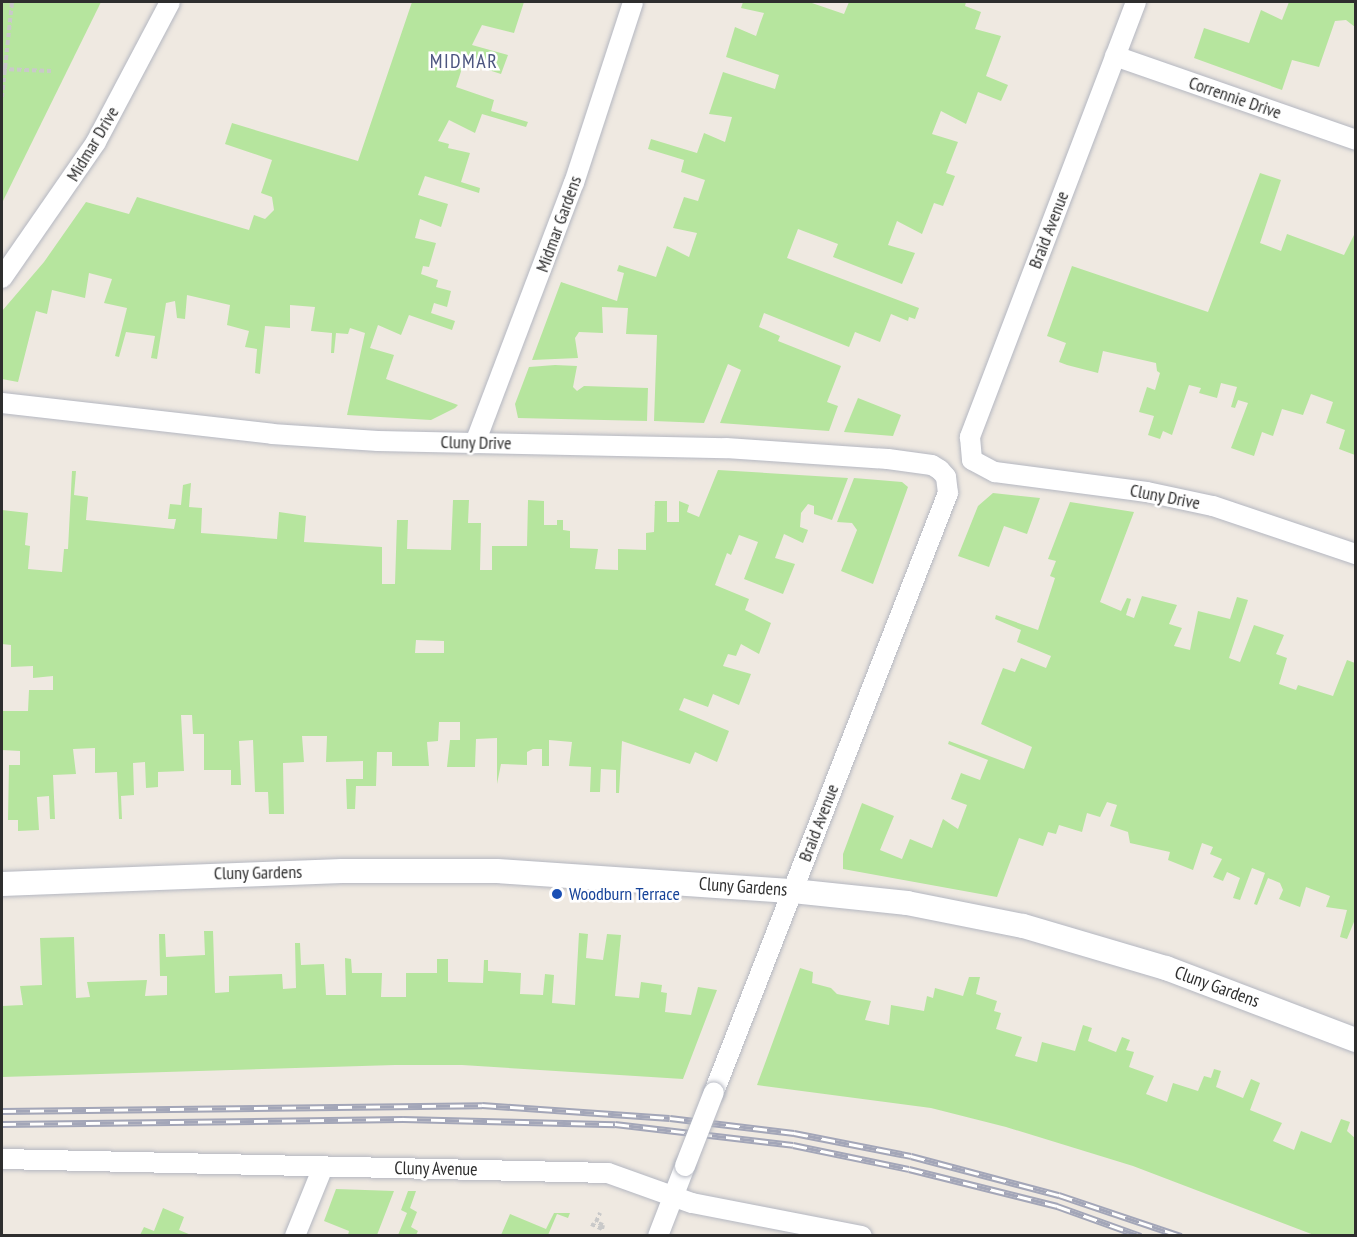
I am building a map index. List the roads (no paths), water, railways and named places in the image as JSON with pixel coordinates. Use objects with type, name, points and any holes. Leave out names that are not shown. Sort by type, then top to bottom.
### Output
[{"type":"street","name":"Midmar Drive","points":[[2,278],[96,142],[170,2]]},
{"type":"street","name":"Midmar Gardens","points":[[475,443],[574,183],[633,2]]},
{"type":"street","name":"Braid Avenue","points":[[972,460],[970,437],[1136,2]]},
{"type":"street","name":"Corrennie Drive","points":[[1115,56],[1356,140]]},
{"type":"street","name":"Cluny Drive","points":[[2,403],[225,430],[378,441],[820,454],[932,465],[946,477]]},
{"type":"street","name":"Cluny Drive","points":[[972,460],[994,472],[1202,503],[1251,516],[1356,554]]},
{"type":"street","name":"Braid Avenue","points":[[658,1236],[948,493],[946,477]]},
{"type":"street","name":"Cluny Gardens","points":[[2,884],[404,870],[585,876],[793,891],[907,903],[1023,926],[1166,968],[1356,1040]]},
{"type":"street","name":"Cluny Avenue","points":[[2,1159],[608,1173],[673,1196],[862,1236]]},
{"type":"street","points":[[295,1236],[323,1167]]},
{"type":"railway","points":[[2,1111],[482,1105],[670,1118],[794,1133],[911,1156],[1059,1195],[1181,1236]]},
{"type":"railway","points":[[2,1124],[403,1119],[615,1124],[793,1145],[909,1169],[1057,1206],[1141,1236]]},
{"type":"place","name":"Woodburn Terrace","points":[[557,894]]},
{"type":"district","name":"MIDMAR","points":[[464,61]]}]
